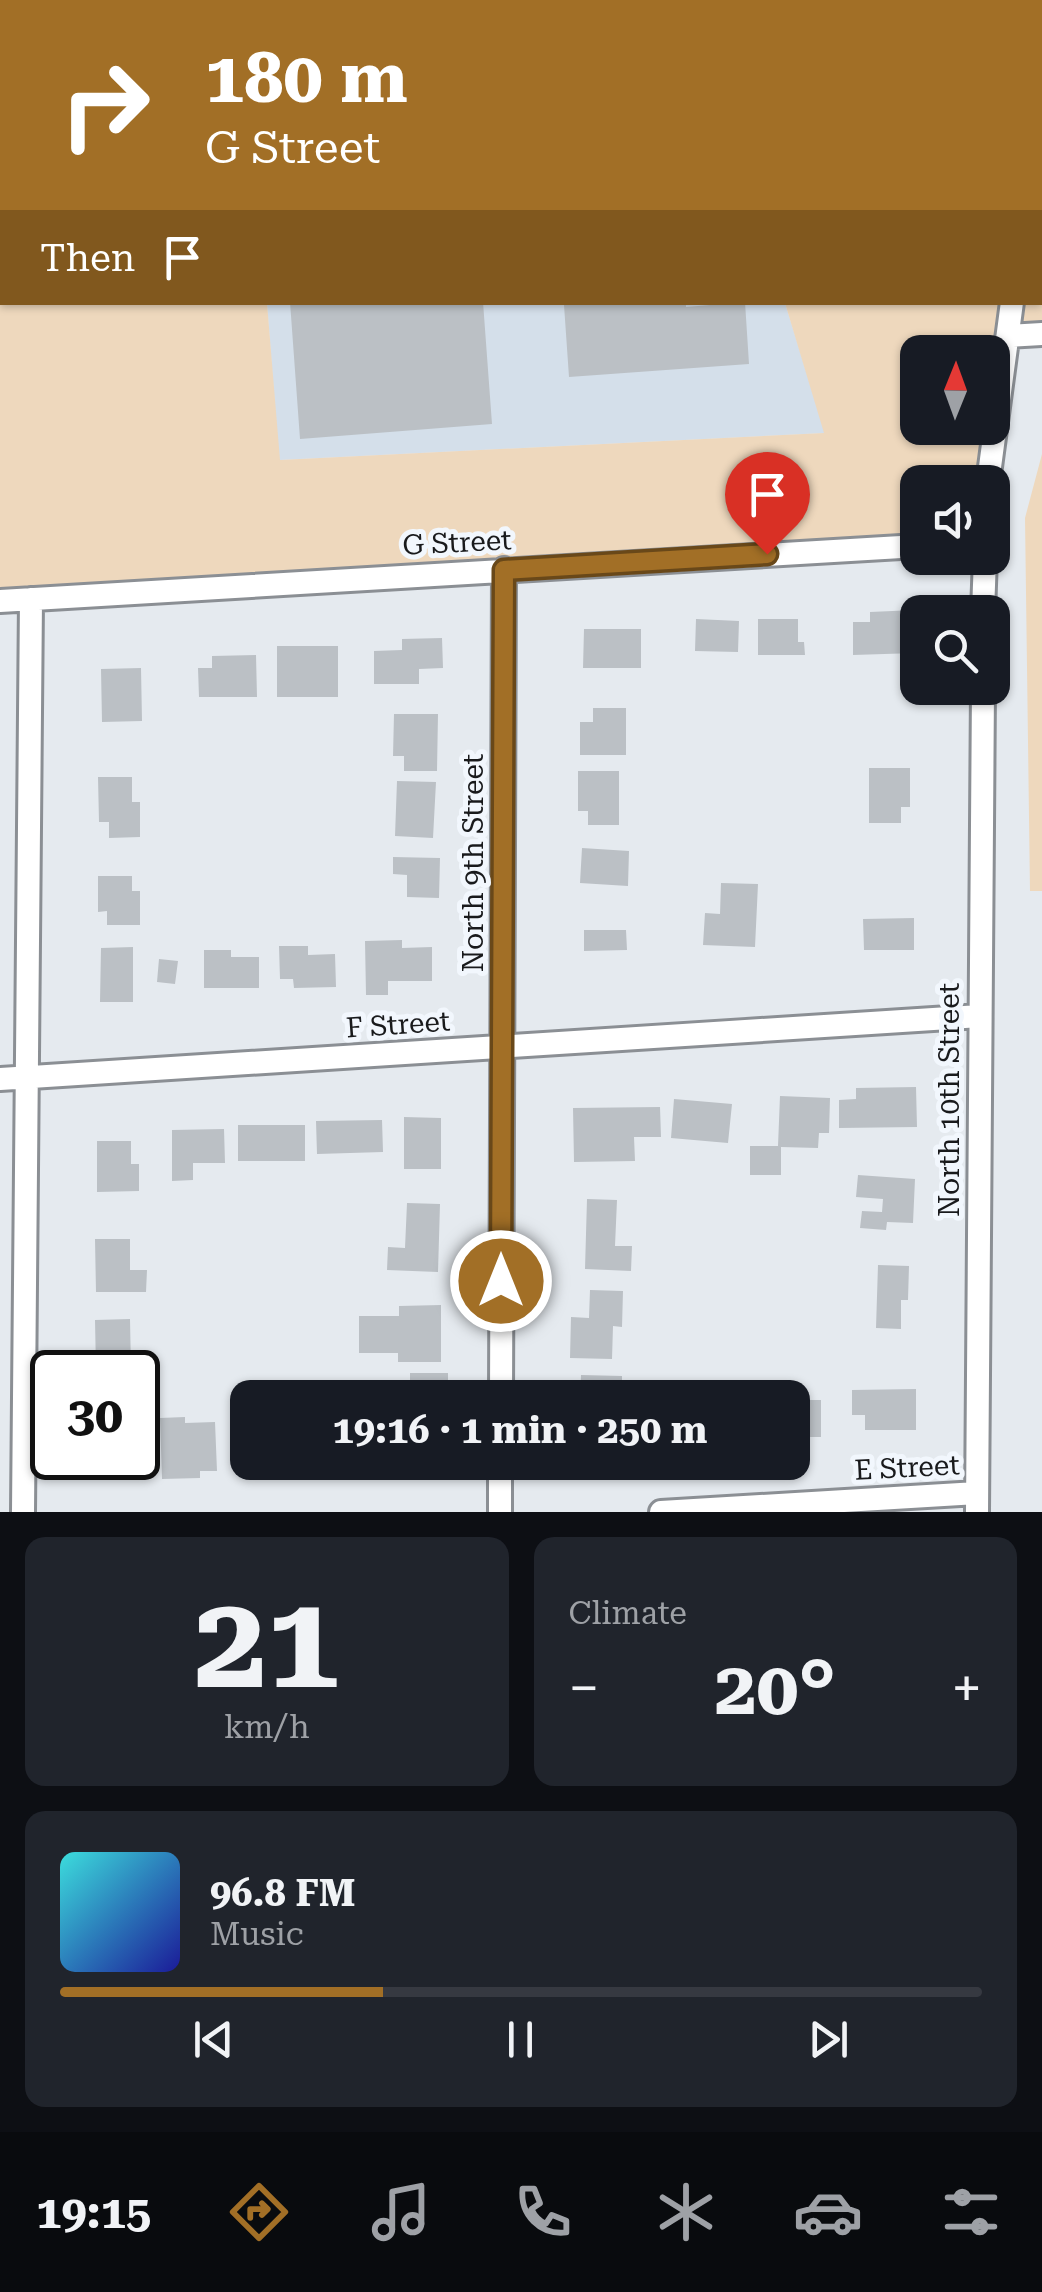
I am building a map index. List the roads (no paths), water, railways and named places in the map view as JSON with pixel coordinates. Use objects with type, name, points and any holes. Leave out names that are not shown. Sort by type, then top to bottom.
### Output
[{"type":"street","points":[[1008,335],[1012,305]]},
{"type":"street","points":[[1010,336],[1042,334]]},
{"type":"street","name":"G Street","points":[[0,601],[900,547]]},
{"type":"street","name":"North 9th Street","points":[[500,1380],[504,570]]},
{"type":"street","points":[[23,1512],[31,599]]},
{"type":"street","name":"North 10th Street","points":[[978,1502],[982,705]]},
{"type":"street","name":"F Street","points":[[0,1079],[980,1016]]},
{"type":"street","points":[[500,1480],[500,1512]]},
{"type":"street","name":"E Street","points":[[661,1512],[978,1502]]}]
